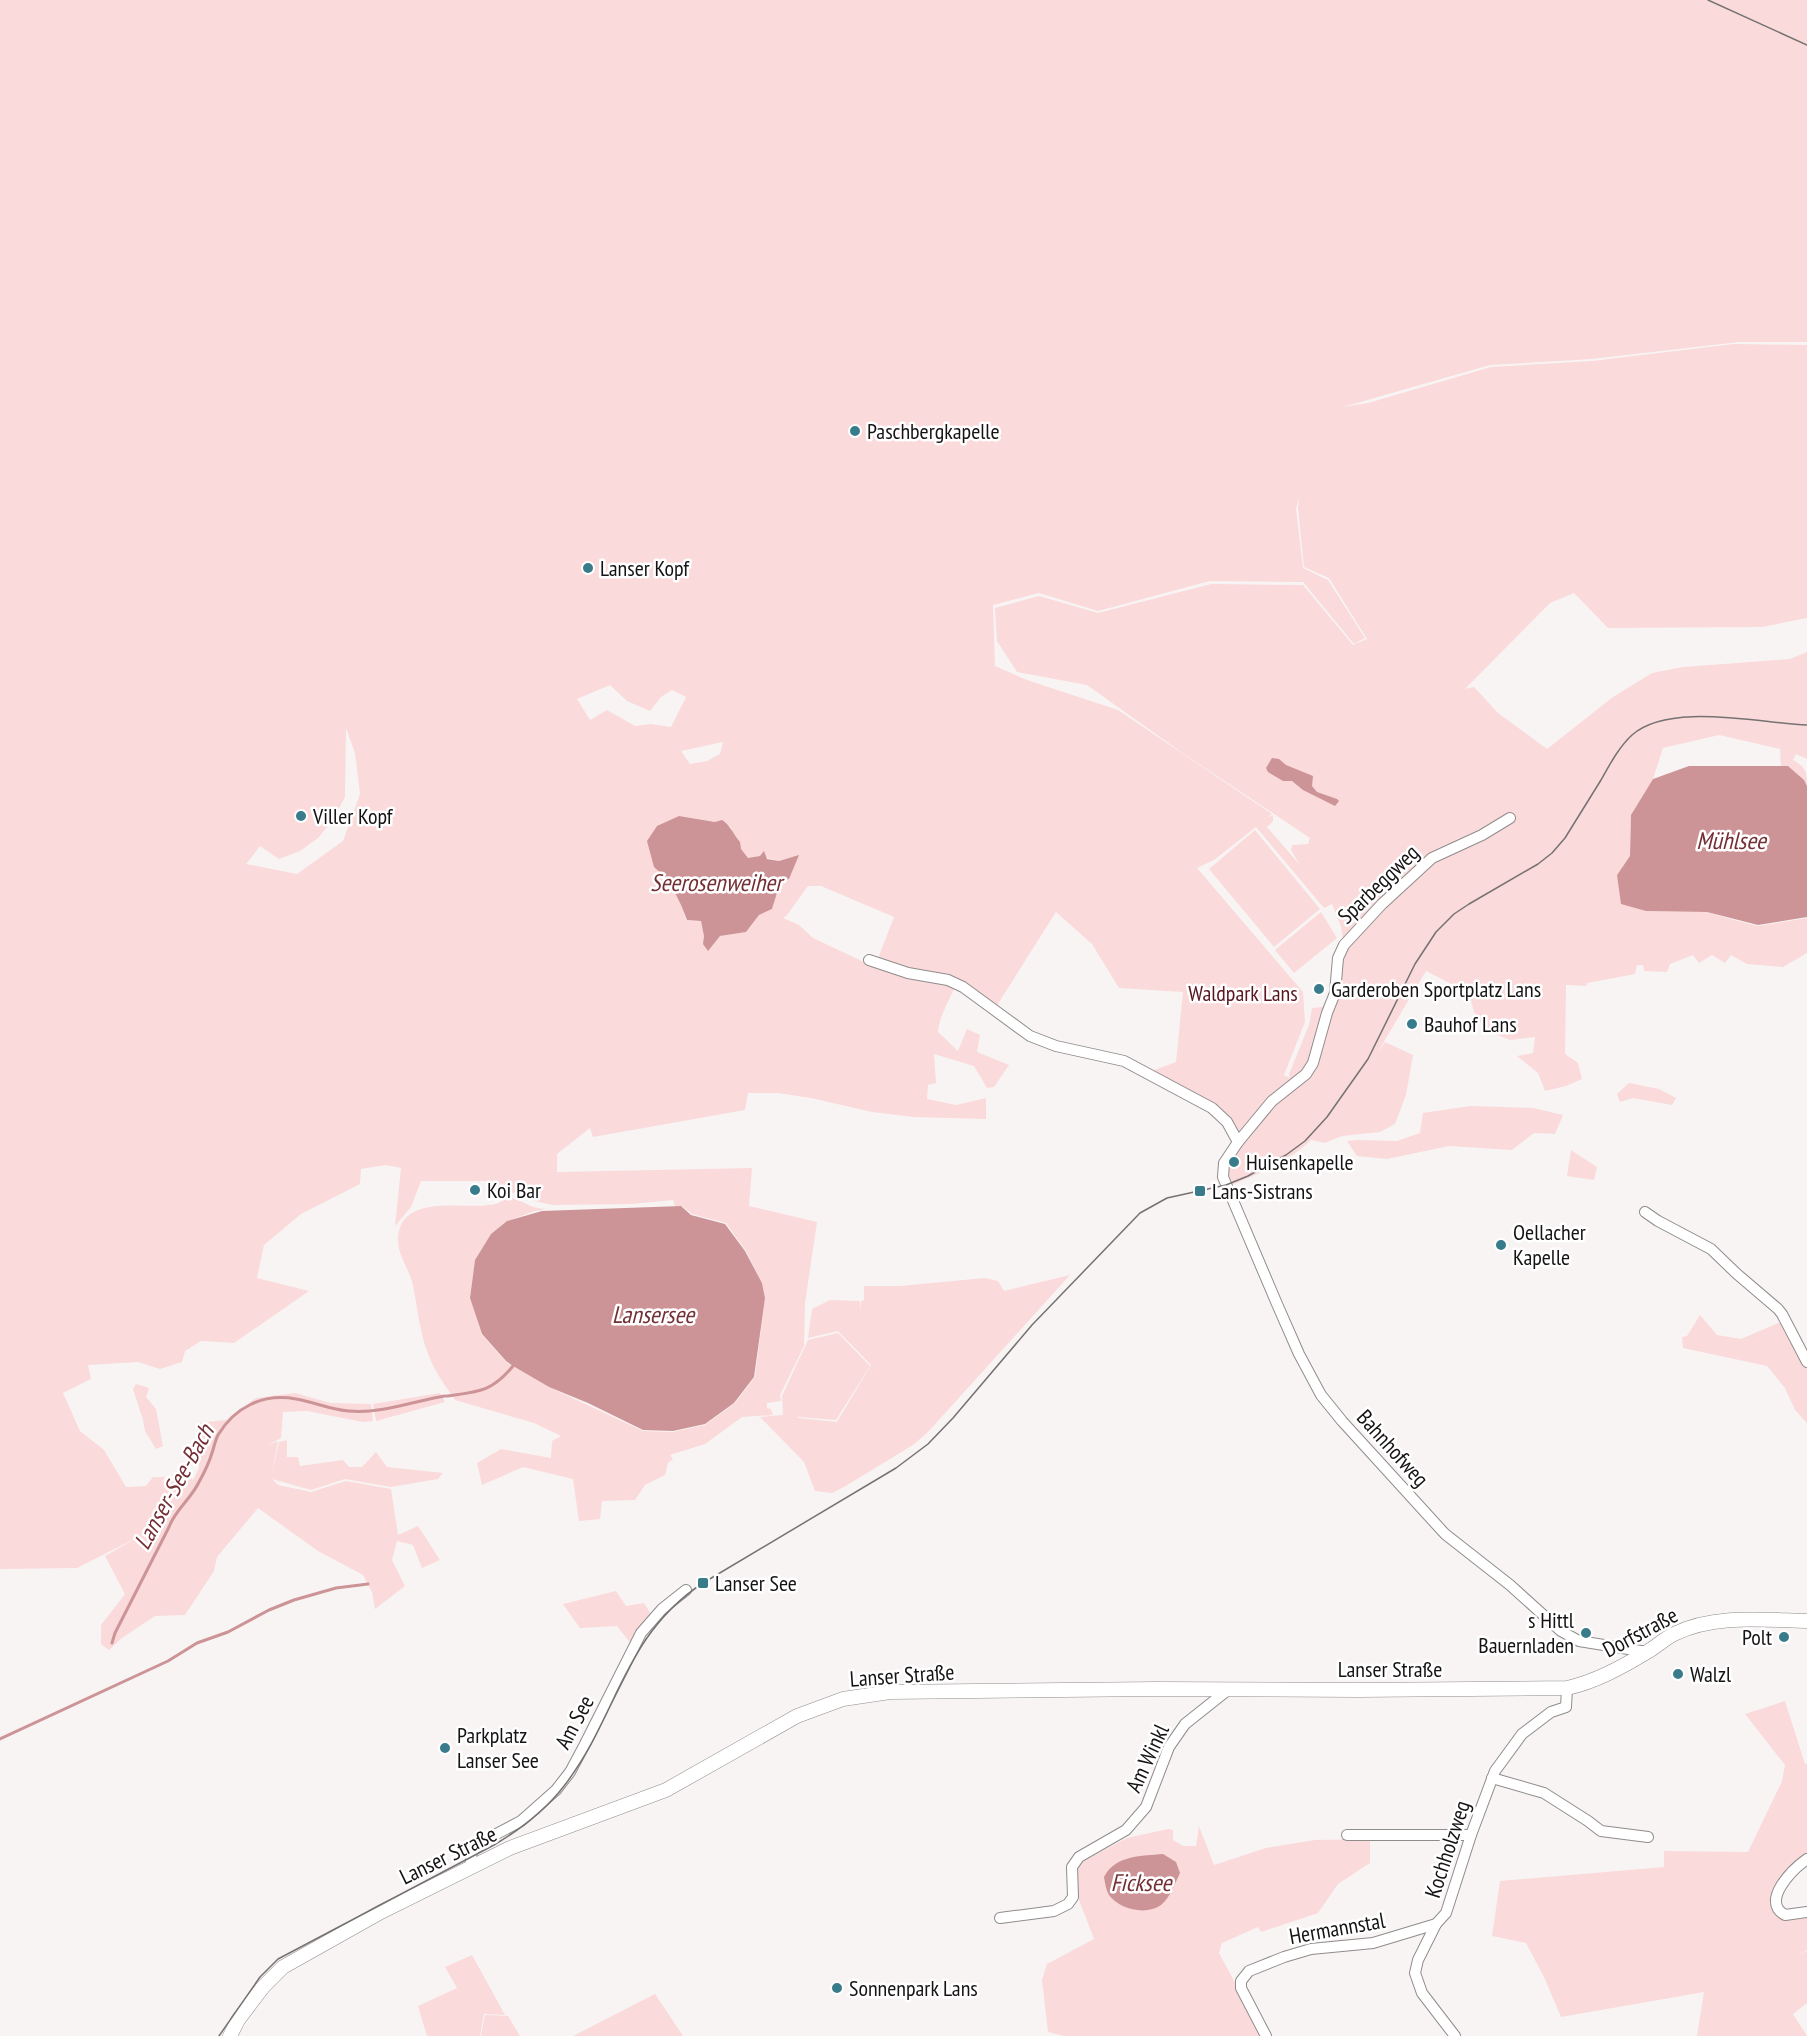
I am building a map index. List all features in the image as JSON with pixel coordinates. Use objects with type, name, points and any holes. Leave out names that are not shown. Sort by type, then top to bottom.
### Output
[{"type":"main road","name":"Dorfstraße","points":[[1567,1688],[1596,1679],[1647,1652],[1673,1635],[1706,1624],[1735,1620],[1807,1621]]},
{"type":"main road","name":"Lanser Straße","points":[[230,2036],[238,2020],[263,1987],[284,1966],[381,1912],[510,1848],[666,1790],[797,1716],[843,1699],[890,1692],[1567,1688]]},
{"type":"street","name":"Sparbeggweg","points":[[1224,1163],[1272,1101],[1308,1071],[1314,1063],[1327,1013],[1335,993],[1339,953],[1347,941],[1382,904],[1430,860],[1440,853],[1482,835],[1510,818]]},
{"type":"street","points":[[869,960],[908,973],[948,980],[1030,1036],[1056,1046],[1124,1061],[1212,1108],[1227,1122],[1238,1142]]},
{"type":"street","name":"Bahnhofweg","points":[[1224,1163],[1224,1180],[1276,1304],[1316,1388],[1330,1407],[1445,1534],[1497,1574],[1562,1631],[1580,1641],[1647,1652]]},
{"type":"street","points":[[1645,1212],[1711,1249],[1780,1311],[1807,1362]]},
{"type":"street","name":"Am See","points":[[470,1867],[472,1851],[486,1840],[521,1821],[556,1790],[570,1772],[641,1633],[662,1609],[686,1590]]},
{"type":"street","name":"Kochholzweg","points":[[1455,2036],[1426,2000],[1416,1980],[1418,1960],[1436,1924],[1446,1913],[1492,1778],[1522,1734],[1551,1713],[1566,1707],[1567,1688]]},
{"type":"street","name":"Am Winkl","points":[[1000,1918],[1054,1911],[1068,1904],[1073,1897],[1072,1868],[1079,1857],[1126,1830],[1146,1807],[1169,1747],[1185,1724],[1230,1689]]},
{"type":"street","points":[[1492,1778],[1544,1793],[1601,1831],[1648,1838]]},
{"type":"street","points":[[1347,1835],[1471,1835]]},
{"type":"street","points":[[1807,1859],[1797,1866],[1782,1885],[1777,1894],[1776,1904],[1778,1910],[1785,1915],[1807,1912]]},
{"type":"street","name":"Hermannstal","points":[[1266,2036],[1241,1988],[1244,1976],[1250,1971],[1311,1949],[1373,1943],[1436,1924]]},
{"type":"green space","name":"Waldpark Lans","points":[[0,0],[1807,0],[1807,342],[1739,342],[1592,359],[1490,365],[1343,407],[1368,403],[1491,367],[1592,361],[1734,344],[1807,345],[1807,618],[1762,627],[1608,628],[1574,593],[1550,603],[1465,689],[1474,687],[1498,713],[1547,749],[1613,697],[1652,673],[1683,667],[1790,659],[1807,652],[1807,759],[1796,754],[1793,760],[1805,770],[1807,786],[1796,773],[1781,766],[1780,749],[1719,735],[1663,748],[1653,779],[1631,815],[1630,856],[1617,875],[1646,911],[1707,912],[1758,926],[1807,918],[1807,953],[1783,967],[1747,964],[1731,955],[1725,963],[1712,955],[1699,963],[1693,955],[1670,964],[1667,972],[1644,971],[1643,965],[1637,965],[1635,974],[1587,983],[1586,986],[1566,985],[1565,1054],[1578,1063],[1582,1079],[1545,1091],[1538,1073],[1517,1056],[1533,1053],[1535,1037],[1510,1040],[1485,1030],[1474,1012],[1469,993],[1426,971],[1376,1055],[1385,1042],[1413,1055],[1406,1095],[1395,1124],[1380,1132],[1342,1136],[1325,1143],[1311,1140],[1284,1161],[1231,1185],[1227,1167],[1233,1152],[1233,1125],[1152,1071],[1176,1062],[1183,992],[1119,988],[1092,944],[1056,912],[996,1007],[958,980],[877,961],[894,917],[821,886],[808,886],[783,918],[799,925],[813,938],[864,962],[955,986],[942,1015],[938,1032],[958,1051],[967,1029],[980,1035],[977,1052],[1009,1065],[994,1087],[987,1088],[974,1066],[934,1054],[936,1083],[928,1085],[927,1099],[956,1105],[986,1098],[986,1119],[914,1117],[872,1112],[778,1093],[748,1093],[745,1110],[593,1137],[590,1128],[557,1154],[557,1172],[752,1168],[749,1206],[817,1222],[805,1303],[804,1346],[780,1395],[781,1401],[767,1403],[767,1408],[771,1409],[773,1415],[742,1417],[705,1444],[670,1455],[673,1459],[668,1463],[665,1475],[645,1485],[635,1500],[602,1501],[600,1519],[579,1521],[573,1479],[523,1467],[482,1485],[477,1463],[501,1449],[551,1458],[552,1441],[561,1436],[534,1423],[455,1400],[445,1386],[433,1366],[424,1343],[413,1285],[398,1244],[402,1223],[410,1214],[423,1208],[437,1206],[484,1206],[496,1204],[508,1198],[547,1209],[507,1221],[491,1234],[475,1260],[470,1298],[482,1335],[506,1362],[549,1387],[643,1431],[673,1432],[705,1425],[735,1403],[755,1377],[765,1298],[762,1283],[746,1251],[726,1223],[692,1214],[682,1206],[675,1206],[673,1200],[632,1204],[552,1205],[530,1200],[517,1192],[491,1198],[488,1181],[421,1181],[411,1207],[395,1226],[401,1168],[386,1165],[361,1169],[360,1184],[301,1214],[264,1245],[257,1278],[309,1291],[234,1343],[201,1341],[185,1351],[182,1362],[160,1369],[138,1362],[88,1365],[91,1379],[63,1393],[80,1431],[104,1450],[126,1487],[146,1486],[153,1477],[165,1477],[161,1484],[167,1477],[173,1481],[190,1475],[193,1480],[199,1468],[197,1423],[226,1420],[256,1398],[295,1393],[331,1403],[371,1404],[373,1421],[363,1422],[307,1411],[283,1412],[281,1438],[266,1446],[278,1441],[271,1478],[279,1442],[287,1440],[287,1457],[298,1457],[300,1466],[343,1460],[349,1467],[362,1467],[376,1452],[387,1467],[443,1473],[438,1479],[391,1487],[345,1479],[311,1490],[272,1479],[278,1485],[311,1492],[346,1481],[391,1489],[398,1535],[418,1526],[440,1560],[422,1568],[413,1545],[397,1541],[392,1560],[405,1586],[375,1609],[372,1592],[363,1575],[318,1551],[258,1508],[217,1557],[214,1571],[185,1615],[155,1616],[122,1638],[109,1650],[101,1644],[101,1625],[125,1594],[105,1556],[140,1536],[77,1568],[0,1569]],"holes":[[[1299,497],[1304,567],[1329,578],[1367,639],[1353,645],[1303,585],[1211,584],[1098,613],[1039,596],[995,608],[997,641],[1017,672],[1087,685],[1181,752],[1310,838],[1308,844],[1292,845],[1291,850],[1300,865],[1267,827],[1273,821],[1273,815],[1267,818],[1272,814],[1118,710],[1027,680],[995,666],[993,605],[1039,593],[1098,611],[1210,581],[1303,582],[1354,644],[1365,638],[1328,580],[1303,568],[1296,509]],[[610,685],[627,701],[650,711],[661,697],[672,690],[686,697],[671,727],[651,724],[635,726],[607,710],[590,720],[577,699]],[[346,728],[355,753],[360,794],[343,841],[297,874],[246,864],[260,846],[279,859],[300,851],[318,838],[332,821],[345,797]],[[723,742],[720,754],[707,761],[690,764],[681,751]],[[679,816],[731,827],[733,835],[740,842],[740,849],[748,858],[761,856],[779,861],[798,856],[781,880],[772,909],[759,915],[746,932],[720,936],[703,944],[701,921],[686,920],[668,880]],[[1256,827],[1324,908],[1332,904],[1343,939],[1332,1013],[1323,1007],[1312,1008],[1309,1025],[1289,1074],[1290,1078],[1284,1075],[1305,1022],[1303,992],[1197,868],[1214,860]]]},
{"type":"green space","points":[[1255,830],[1320,909],[1274,947],[1209,869]]},
{"type":"green space","points":[[1321,912],[1337,938],[1294,973],[1275,950]]},
{"type":"green space","points":[[1629,1083],[1659,1089],[1676,1098],[1672,1105],[1633,1098],[1620,1102],[1617,1094]]},
{"type":"green space","points":[[1470,1106],[1533,1108],[1563,1115],[1555,1134],[1534,1133],[1512,1150],[1449,1146],[1387,1159],[1357,1156],[1347,1141],[1397,1141],[1420,1133],[1423,1113]]},
{"type":"green space","points":[[1571,1150],[1597,1167],[1594,1180],[1567,1176]]},
{"type":"green space","points":[[1070,1275],[928,1432],[913,1445],[832,1493],[815,1491],[804,1462],[760,1417],[783,1415],[782,1396],[808,1340],[838,1333],[870,1366],[836,1420],[798,1417],[796,1413],[798,1418],[837,1422],[871,1365],[838,1331],[808,1338],[812,1309],[830,1300],[860,1301],[860,1312],[861,1301],[864,1300],[864,1286],[900,1286],[985,1278],[998,1281],[1004,1291]]},
{"type":"green space","points":[[1700,1315],[1717,1335],[1741,1339],[1785,1320],[1807,1365],[1807,1423],[1795,1410],[1785,1388],[1767,1366],[1683,1348],[1682,1337],[1687,1336]]},
{"type":"green space","points":[[136,1384],[149,1388],[146,1397],[156,1409],[163,1446],[156,1449],[145,1431],[133,1389]]},
{"type":"green space","points":[[440,1393],[445,1402],[376,1421],[373,1404]]},
{"type":"green space","points":[[616,1591],[626,1606],[644,1603],[652,1616],[632,1645],[617,1626],[580,1628],[563,1604]]},
{"type":"green space","points":[[1785,1701],[1805,1764],[1807,1764],[1807,1854],[1782,1880],[1771,1902],[1779,1916],[1794,1919],[1807,1916],[1807,1950],[1798,1955],[1807,1951],[1807,2003],[1793,2014],[1807,2036],[1697,2036],[1704,1992],[1561,2017],[1526,1943],[1492,1936],[1500,1881],[1664,1867],[1664,1851],[1748,1852],[1782,1781],[1785,1765],[1745,1714]]},
{"type":"green space","points":[[1199,1826],[1214,1865],[1266,1848],[1315,1840],[1370,1839],[1370,1863],[1338,1884],[1318,1913],[1261,1932],[1258,1927],[1222,1943],[1219,1953],[1264,2036],[1064,2036],[1048,2032],[1042,1980],[1047,1964],[1094,1939],[1079,1900],[1076,1871],[1082,1862],[1127,1838],[1168,1829],[1173,1830],[1173,1840],[1183,1846],[1196,1846]]},
{"type":"green space","points":[[472,1955],[505,2015],[484,2014],[480,2036],[427,2036],[418,2006],[457,1988],[445,1967]]},
{"type":"green space","points":[[655,1994],[683,2036],[573,2036]]},
{"type":"green space","points":[[485,2015],[508,2016],[520,2036],[481,2036]]},
{"type":"water","points":[[1272,758],[1279,759],[1286,765],[1313,776],[1312,786],[1317,792],[1339,801],[1335,806],[1303,790],[1292,781],[1283,781],[1268,772],[1266,768]]},
{"type":"water","name":"Mühlsee","points":[[1689,766],[1788,766],[1804,780],[1807,786],[1807,917],[1758,925],[1707,912],[1646,911],[1621,904],[1617,875],[1630,856],[1631,815],[1653,779]]},
{"type":"water","name":"Seerosenweiher","points":[[679,816],[715,822],[722,820],[730,827],[748,858],[760,856],[764,851],[767,859],[779,861],[799,855],[789,879],[781,880],[772,909],[759,915],[746,932],[720,936],[708,951],[703,944],[701,921],[687,920],[669,881],[654,867],[647,841],[657,826]]},
{"type":"water","name":"Lansersee","points":[[681,1206],[691,1215],[725,1224],[745,1251],[762,1283],[765,1298],[754,1377],[734,1403],[705,1424],[673,1431],[643,1430],[549,1387],[513,1366],[482,1334],[470,1298],[475,1260],[491,1234],[507,1221],[542,1211]]},
{"type":"water","name":"Ficksee","points":[[1163,1854],[1176,1862],[1180,1873],[1170,1894],[1161,1905],[1141,1910],[1126,1907],[1113,1900],[1106,1889],[1104,1877],[1115,1864],[1138,1856]]},
{"type":"waterway","name":"Lanser-See-Bach","points":[[447,1396],[491,1386],[513,1366]]},
{"type":"waterway","name":"Lanser-See-Bach","points":[[112,1643],[172,1521],[203,1475],[218,1435],[241,1410],[261,1400],[284,1398],[303,1400],[342,1410],[373,1411],[445,1396]]},
{"type":"waterway","points":[[0,1739],[168,1661],[197,1643],[228,1632],[269,1610],[336,1588],[368,1584]]},
{"type":"tram line","points":[[1708,0],[1807,45]]},
{"type":"tram line","points":[[219,2036],[260,1977],[278,1959],[494,1845],[541,1811],[557,1795],[582,1760],[638,1652],[655,1627],[676,1604],[703,1583],[896,1468],[928,1444],[1032,1325],[1140,1213],[1167,1198],[1226,1185],[1248,1176],[1286,1155],[1305,1141],[1327,1117],[1368,1059],[1415,964],[1436,932],[1454,914],[1538,864],[1552,853],[1565,838],[1615,756],[1632,735],[1648,725],[1668,719],[1691,717],[1807,725]]},
{"type":"place","name":"Paschbergkapelle","points":[[855,431]]},
{"type":"place","name":"Lanser Kopf","points":[[588,568]]},
{"type":"place","name":"Viller Kopf","points":[[301,816]]},
{"type":"place","name":"Garderoben Sportplatz Lans","points":[[1319,989]]},
{"type":"place","name":"Bauhof Lans","points":[[1412,1024]]},
{"type":"place","name":"Huisenkapelle","points":[[1234,1162]]},
{"type":"place","name":"Koi Bar","points":[[475,1190]]},
{"type":"place","name":"Lans-Sistrans","points":[[1200,1191]]},
{"type":"place","name":"Oellacher Kapelle","points":[[1501,1245]]},
{"type":"place","name":"Lanser See","points":[[703,1583]]},
{"type":"place","name":"s Hittl Bauernladen","points":[[1586,1633]]},
{"type":"place","name":"Polt","points":[[1784,1637]]},
{"type":"place","name":"Walzl","points":[[1678,1674]]},
{"type":"place","name":"Parkplatz Lanser See","points":[[445,1748]]},
{"type":"place","name":"Sonnenpark Lans","points":[[837,1988]]}]
